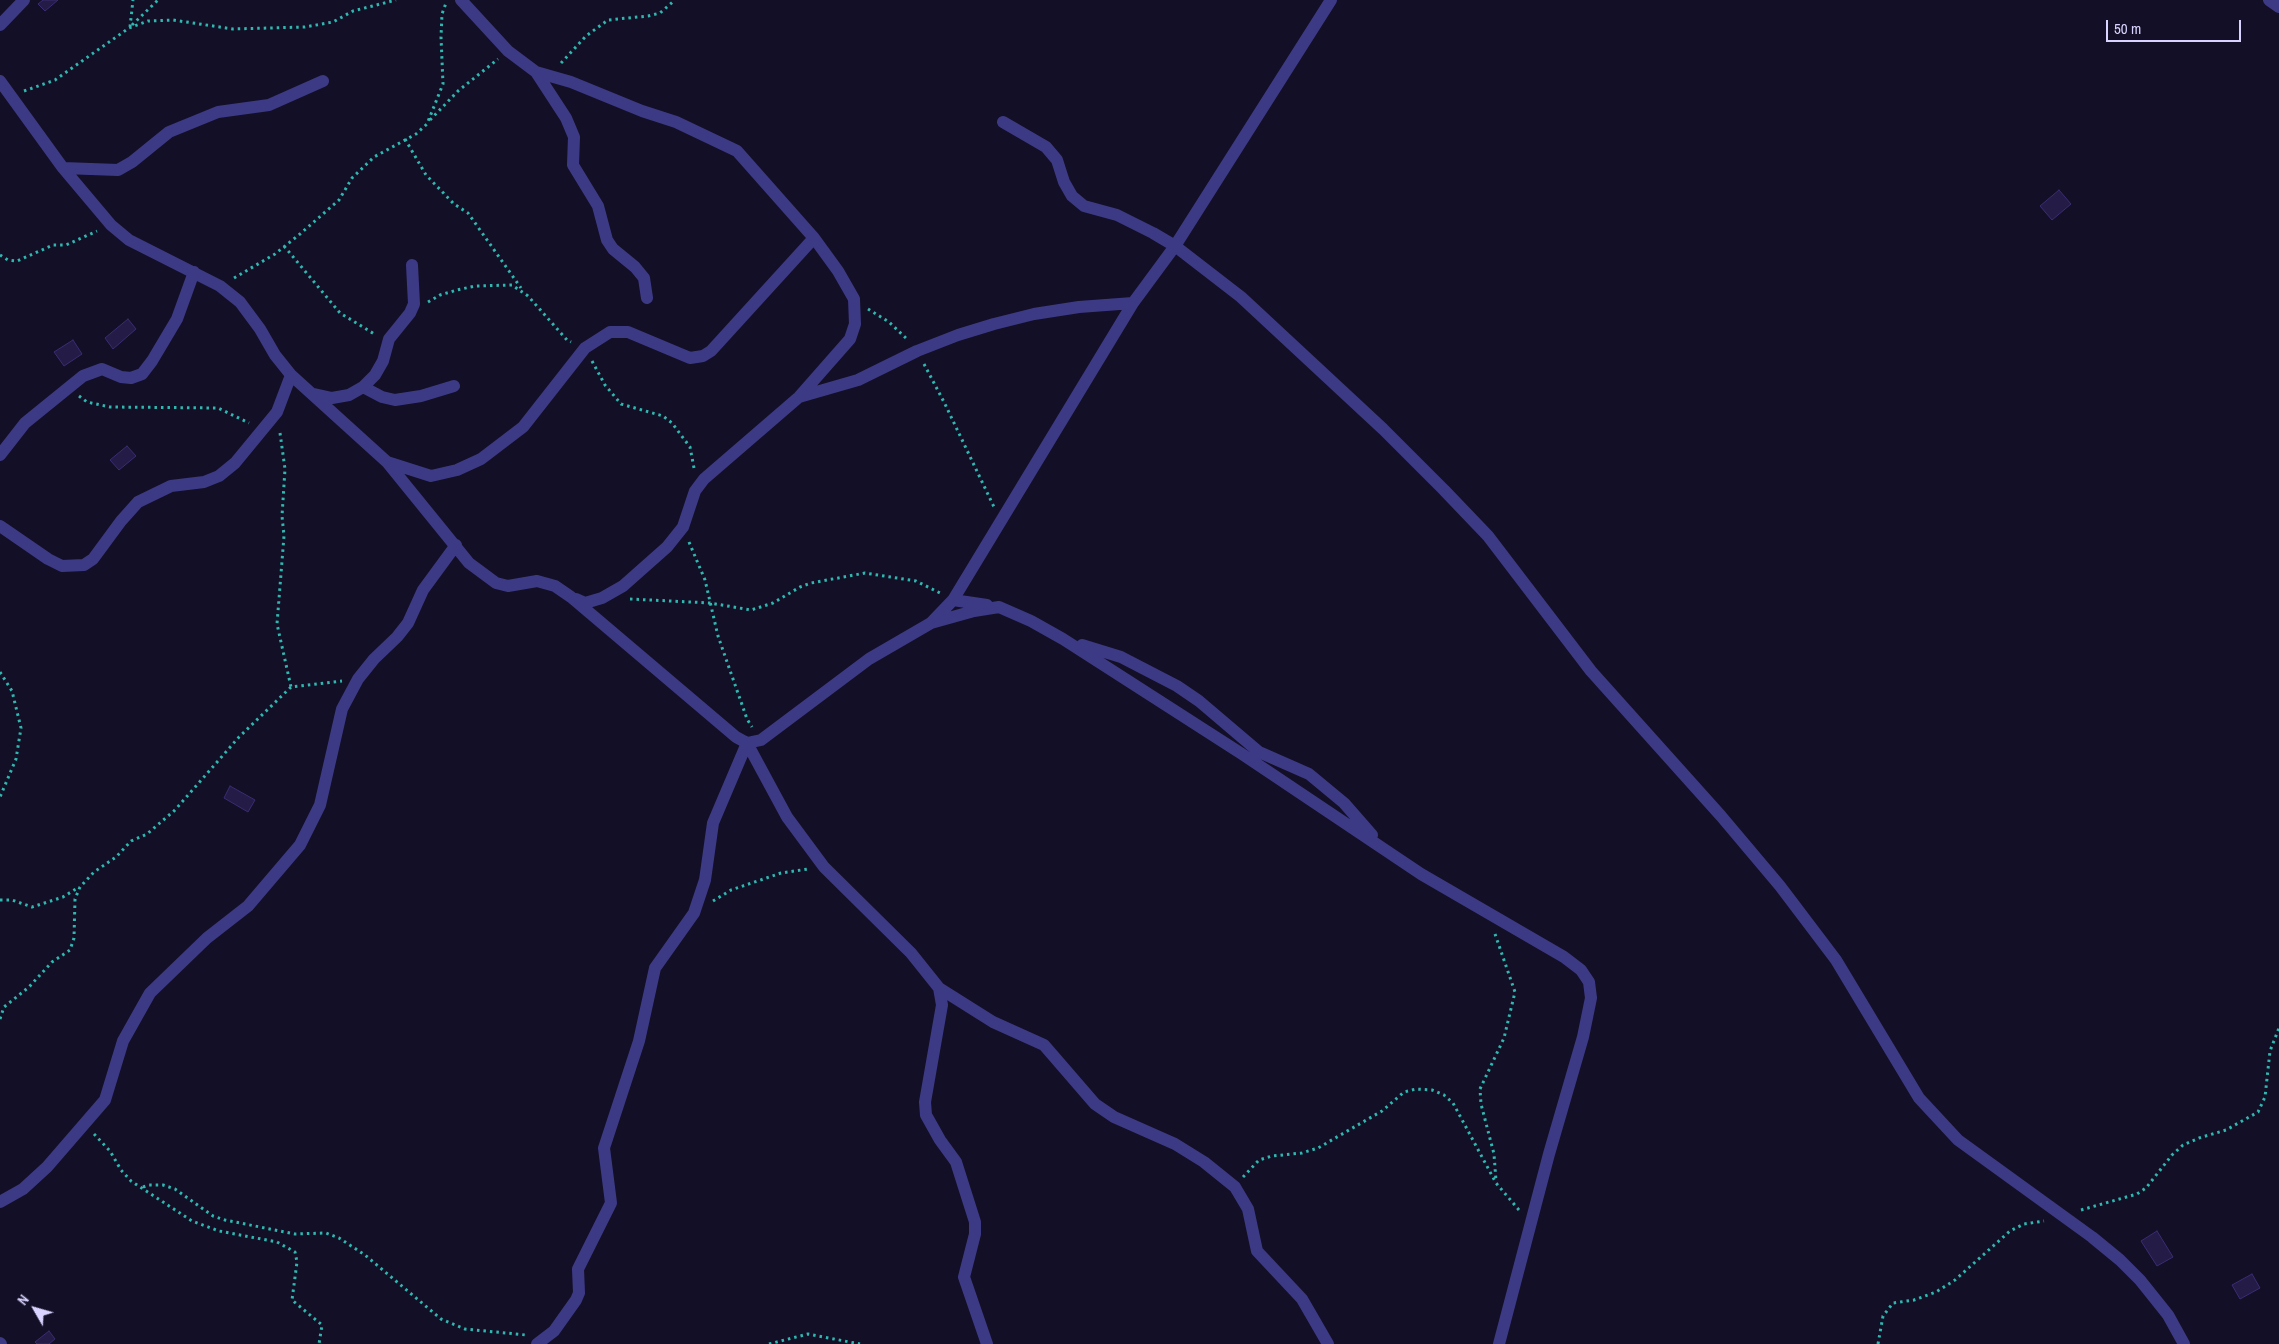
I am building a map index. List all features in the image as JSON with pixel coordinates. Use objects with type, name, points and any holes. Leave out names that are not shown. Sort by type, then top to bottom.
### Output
[{"type":"street","points":[[0,25],[24,0]]},
{"type":"street","points":[[461,0],[508,51],[536,72],[566,118],[574,137],[573,164],[598,206],[607,240],[613,249],[635,266],[644,278],[647,298]]},
{"type":"street","points":[[931,623],[953,600],[1133,303],[1175,246],[1331,0]]},
{"type":"street","points":[[2269,0],[2279,7]]},
{"type":"street","points":[[536,72],[571,82],[642,111],[676,122],[737,151],[771,187],[814,238],[838,270],[854,299],[855,324],[850,339],[799,397],[716,469],[695,491],[683,527],[646,566],[622,586],[602,598],[585,603],[571,597]]},
{"type":"street","points":[[0,81],[62,168],[111,225],[130,240],[220,286],[240,302],[291,375],[387,462],[469,563],[496,583],[508,586],[537,581],[555,586],[571,597],[736,738],[747,743],[761,740],[869,659],[931,623],[974,611],[999,607]]},
{"type":"street","points":[[62,168],[118,170],[132,162],[169,132],[218,112],[269,105],[324,81]]},
{"type":"street","points":[[1003,122],[1046,147],[1057,160],[1064,182],[1072,196],[1084,206],[1133,222],[1175,246],[1240,297],[1383,429],[1488,536],[1591,671],[1721,816],[1780,886],[1836,960],[1919,1098],[1958,1140],[2092,1236],[2140,1280],[2168,1315],[2184,1344]]},
{"type":"street","points":[[387,462],[431,476],[457,470],[482,459],[523,427],[585,348],[610,332],[628,332],[690,358],[703,356],[711,351],[814,238]]},
{"type":"street","points":[[311,393],[332,398],[349,395],[363,387],[375,375],[383,361],[395,329],[410,313],[415,296],[412,265]]},
{"type":"street","points":[[0,455],[25,422],[88,373],[102,369],[121,377],[131,378],[142,374],[177,319],[194,272]]},
{"type":"street","points":[[799,397],[858,380],[958,335],[1034,314],[1078,307],[1133,303]]},
{"type":"street","points":[[0,526],[48,560],[62,566],[84,565],[93,559],[121,521],[138,502],[171,486],[204,482],[219,476],[235,463],[277,412],[291,375]]},
{"type":"street","points":[[363,387],[382,397],[395,400],[421,396],[454,386]]},
{"type":"street","points":[[0,1202],[23,1189],[48,1167],[105,1100],[123,1041],[150,993],[208,938],[248,906],[300,845],[320,805],[342,710],[358,679],[374,659],[397,638],[408,622],[423,590],[456,545]]},
{"type":"street","points":[[953,600],[999,607],[1031,621],[1063,639],[1384,848],[1420,874],[1564,957],[1581,970],[1589,982],[1591,998],[1583,1037],[1499,1344]]},
{"type":"street","points":[[1063,639],[1121,657],[1177,686],[1199,700],[1259,752],[1309,774],[1344,803],[1384,848]]},
{"type":"street","points":[[747,743],[787,817],[824,867],[911,953],[939,988],[993,1022],[1044,1045],[1096,1104],[1114,1117],[1175,1144],[1204,1162],[1235,1187],[1248,1209],[1257,1251],[1302,1298],[1328,1344]]},
{"type":"street","points":[[541,1340],[570,1312],[579,1294],[578,1270],[611,1203],[604,1148],[639,1041],[655,968],[694,913],[704,880],[713,823],[747,743]]},
{"type":"street","points":[[939,988],[942,1006],[925,1102],[926,1114],[940,1140],[956,1162],[975,1222],[975,1234],[964,1277],[987,1344]]},
{"type":"path","points":[[130,28],[133,0]]},
{"type":"path","points":[[10,97],[55,80],[130,28],[158,0]]},
{"type":"path","points":[[130,28],[148,21],[164,20],[233,29],[305,27],[333,22],[353,11],[396,0]]},
{"type":"path","points":[[427,124],[443,84],[440,37],[442,14],[446,0]]},
{"type":"path","points":[[536,72],[562,62],[586,36],[608,20],[660,13],[675,0]]},
{"type":"path","points":[[220,286],[284,246],[339,200],[362,167],[416,134],[458,91],[508,51]]},
{"type":"path","points":[[405,139],[426,175],[454,204],[468,213],[521,289],[567,340],[585,348],[605,385],[621,404],[663,416],[672,423],[690,447],[695,491]]},
{"type":"path","points":[[0,255],[8,260],[17,261],[53,245],[66,245],[111,225]]},
{"type":"path","points":[[284,246],[340,313],[372,332],[387,347]]},
{"type":"path","points":[[410,313],[440,295],[475,286],[512,285],[521,289]]},
{"type":"path","points":[[854,299],[889,322],[904,335],[917,352],[946,404],[1000,521]]},
{"type":"path","points":[[68,387],[87,402],[96,406],[156,409],[218,408],[262,430]]},
{"type":"path","points":[[277,412],[284,469],[282,516],[284,536],[277,624],[291,687]]},
{"type":"path","points":[[683,527],[705,580],[718,636],[747,719],[761,740]]},
{"type":"path","points":[[602,598],[710,603],[751,610],[773,604],[800,587],[811,583],[865,573],[916,581],[953,600]]},
{"type":"path","points":[[0,672],[12,691],[21,728],[16,759],[0,797]]},
{"type":"path","points":[[0,900],[12,900],[32,907],[63,896],[80,887],[94,872],[116,857],[131,841],[147,834],[165,820],[239,737],[291,687],[358,679]]},
{"type":"path","points":[[694,913],[730,890],[781,873],[824,867]]},
{"type":"path","points":[[0,1019],[4,1007],[29,988],[52,962],[70,950],[74,938],[75,899],[80,887]]},
{"type":"path","points":[[1489,915],[1515,992],[1504,1038],[1480,1089],[1480,1104],[1494,1154],[1496,1183]]},
{"type":"path","points":[[1878,1344],[1883,1316],[1892,1303],[1914,1300],[1936,1292],[1955,1280],[2016,1227],[2062,1216],[2136,1194],[2146,1188],[2172,1155],[2184,1145],[2199,1138],[2226,1130],[2258,1112],[2265,1097],[2270,1051],[2279,1028]]},
{"type":"path","points":[[1235,1187],[1259,1160],[1272,1156],[1302,1153],[1318,1148],[1382,1111],[1404,1092],[1416,1088],[1432,1090],[1444,1095],[1453,1103],[1496,1183],[1531,1224]]},
{"type":"path","points":[[86,1124],[110,1151],[121,1170],[131,1181],[192,1221],[219,1231],[277,1242],[294,1252],[297,1262],[292,1300],[322,1325],[319,1344]]},
{"type":"path","points":[[143,1188],[152,1185],[175,1189],[213,1216],[225,1220],[295,1234],[326,1233],[339,1238],[365,1255],[440,1319],[465,1329],[541,1340]]},
{"type":"path","points":[[769,1344],[808,1334],[860,1344]]},
{"type":"building","points":[[43,0],[58,0],[45,11],[38,4]]},
{"type":"building","points":[[2059,190],[2071,204],[2052,220],[2040,206]]},
{"type":"building","points":[[128,319],[136,329],[113,349],[105,338]]},
{"type":"building","points":[[73,340],[82,354],[64,366],[54,352]]},
{"type":"building","points":[[127,446],[136,456],[119,470],[110,460]]},
{"type":"building","points":[[230,786],[255,800],[248,812],[224,798]]},
{"type":"building","points":[[2157,1231],[2173,1257],[2157,1266],[2141,1241]]},
{"type":"building","points":[[2252,1274],[2260,1288],[2240,1299],[2232,1285]]},
{"type":"building","points":[[49,1331],[55,1339],[49,1344],[37,1344],[35,1342]]}]
